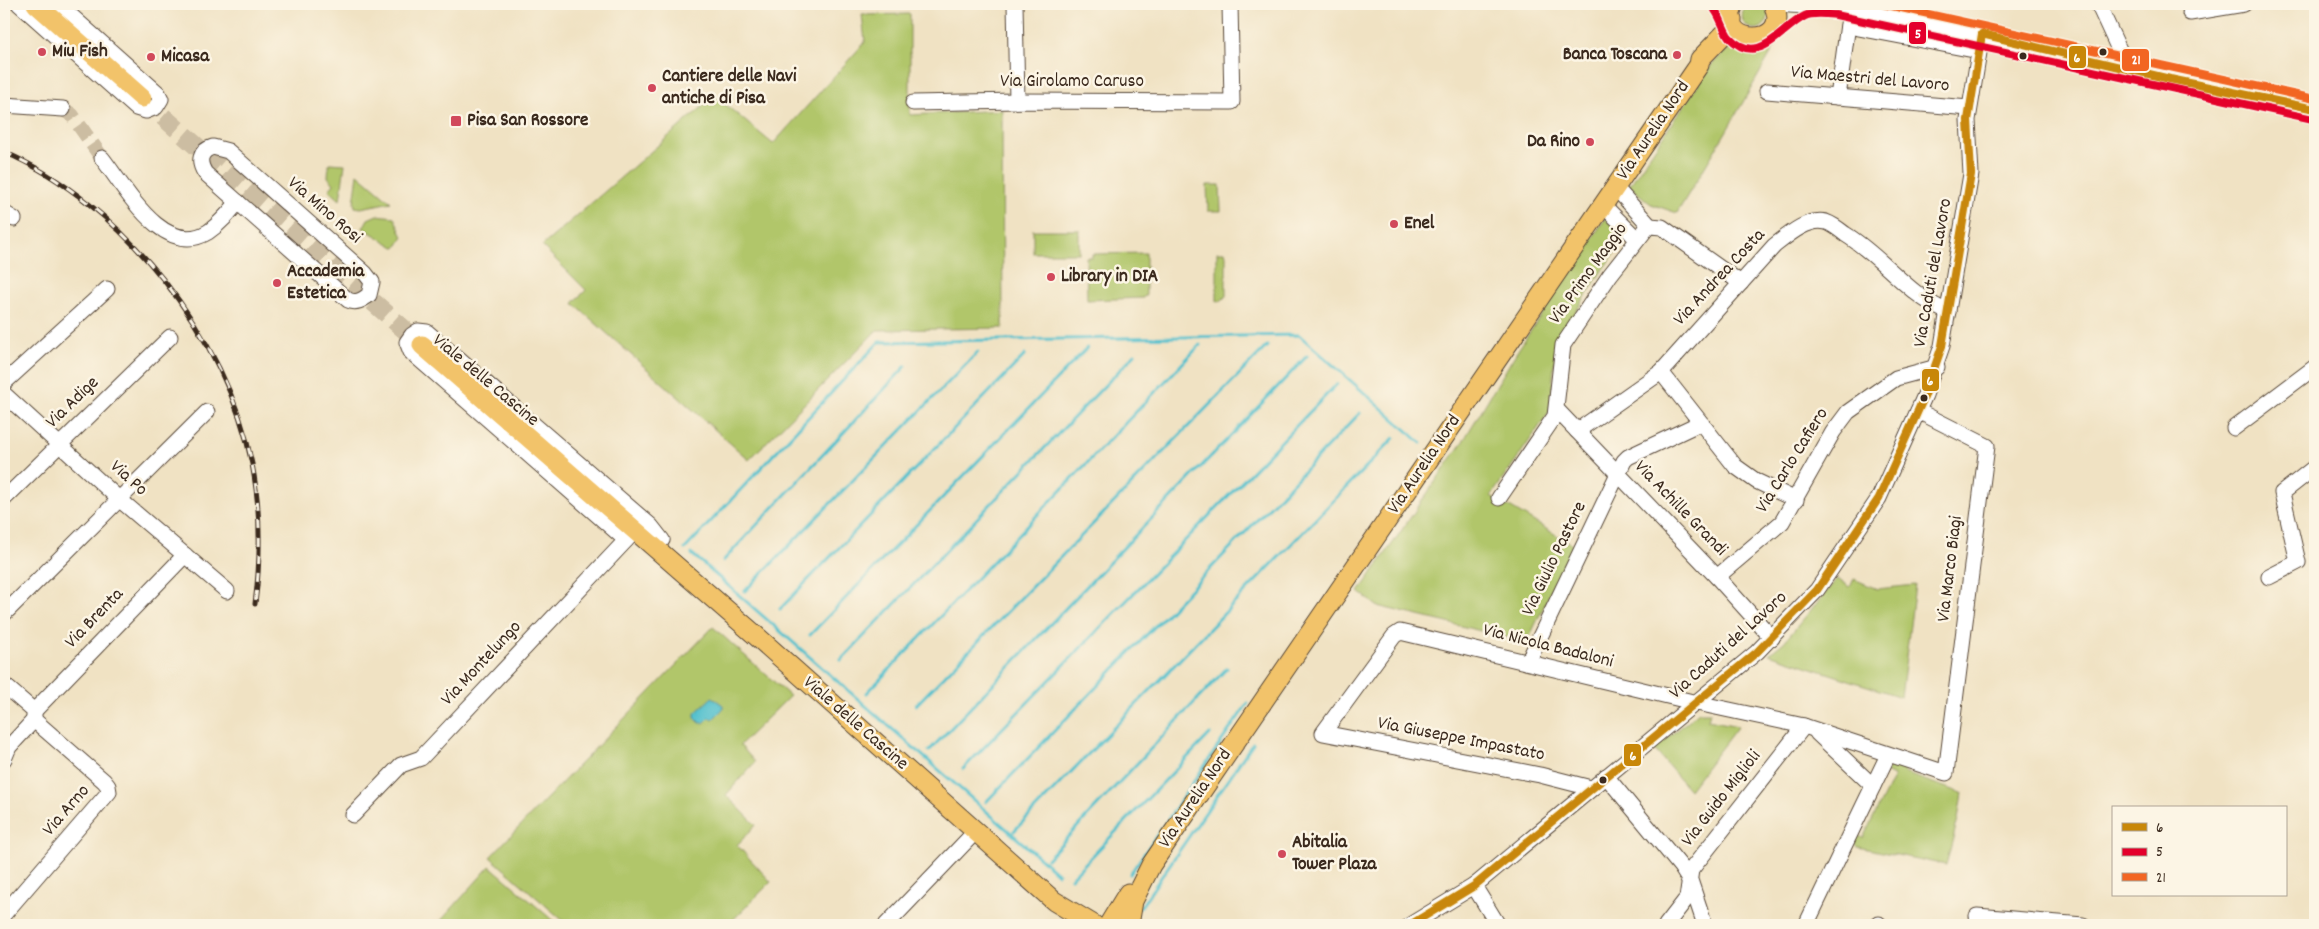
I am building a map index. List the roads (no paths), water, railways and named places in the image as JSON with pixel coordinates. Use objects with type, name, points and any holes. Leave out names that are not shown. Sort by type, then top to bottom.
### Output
[{"type":"main road","points":[[36,4],[142,98]]},
{"type":"main road","points":[[1730,11],[1736,30],[1745,36],[1760,38],[1772,30],[1777,18],[1774,4]]},
{"type":"main road","name":"Via Aurelia Nord","points":[[1105,925],[1133,885],[1151,865],[1699,65],[1700,60],[1726,32],[1730,11]]},
{"type":"main road","points":[[1699,65],[1745,36]]},
{"type":"main road","name":"Viale delle Cascine","points":[[422,345],[631,536],[655,549],[976,831],[1054,901],[1074,925]]},
{"type":"main road","name":"Via Aurelia Nord","points":[[1129,925],[1133,901],[1151,865]]},
{"type":"main road","name":"Viale delle Cascine","points":[[1054,901],[1105,925]]},
{"type":"street","points":[[19,4],[136,108],[146,111],[156,108],[161,99],[158,93],[58,4]]},
{"type":"street","points":[[1015,4],[1017,101]]},
{"type":"street","name":"Via Girolamo Caruso","points":[[913,103],[1017,101],[1232,102],[1230,4]]},
{"type":"street","points":[[1780,4],[1851,8],[1982,34],[2128,69],[2315,110]]},
{"type":"street","points":[[2098,4],[2128,69]]},
{"type":"street","points":[[2190,13],[2244,4]]},
{"type":"street","points":[[1772,30],[1805,5]]},
{"type":"street","points":[[1838,97],[1851,8]]},
{"type":"street","points":[[1916,40],[1920,22]]},
{"type":"street","points":[[1848,26],[1979,51]]},
{"type":"street","name":"Via Caduti del Lavoro","points":[[1410,925],[1474,886],[1591,788],[1697,703],[1772,638],[1825,579],[1875,506],[1937,367],[1971,174],[1968,120],[1982,34]]},
{"type":"street","name":"Via Maestri del Lavoro","points":[[1767,92],[1969,108]]},
{"type":"street","points":[[4,106],[63,109]]},
{"type":"street","name":"Via Mino Rosi","points":[[220,147],[228,151],[365,273],[372,282],[369,295],[360,301],[352,302],[348,300],[238,202],[202,169],[200,160],[206,150],[220,147]]},
{"type":"street","points":[[102,158],[153,223],[166,233],[176,237],[190,238],[207,232],[238,202]]},
{"type":"street","points":[[1615,187],[1650,226]]},
{"type":"street","points":[[1603,205],[1637,239]]},
{"type":"street","name":"Via Andrea Costa","points":[[1577,431],[1661,372],[1774,246],[1806,225],[1826,222],[1867,248],[1912,292],[1948,312]]},
{"type":"street","name":"Via Primo Maggio","points":[[1499,498],[1551,424],[1557,410],[1563,344],[1637,239],[1650,226],[1662,227],[1741,283]]},
{"type":"street","points":[[4,384],[107,289]]},
{"type":"street","name":"Viale delle Cascine","points":[[631,536],[411,352],[408,342],[412,335],[418,331],[427,332],[555,441],[651,526],[662,540],[655,549]]},
{"type":"street","name":"Via Adige","points":[[4,499],[59,443],[170,337]]},
{"type":"street","name":"Via Carlo Cafiero","points":[[1717,577],[1777,527],[1796,500],[1833,432],[1848,412],[1896,378],[1937,367]]},
{"type":"street","points":[[2234,428],[2315,368]]},
{"type":"street","points":[[1661,372],[1739,470],[1756,481],[1796,500]]},
{"type":"street","name":"Via Po","points":[[4,394],[119,499],[227,591]]},
{"type":"street","name":"Via Achille Grandi","points":[[1557,410],[1717,577],[1772,638]]},
{"type":"street","name":"Via Marco Biagi","points":[[1918,411],[1987,446],[1946,773]]},
{"type":"street","points":[[4,614],[207,412]]},
{"type":"street","name":"Via Giulio Pastore","points":[[1528,662],[1618,473],[1628,458],[1700,423]]},
{"type":"street","points":[[2269,577],[2298,562],[2282,493],[2315,467]]},
{"type":"street","name":"Via Montelungo","points":[[353,815],[401,765],[421,758],[631,536]]},
{"type":"street","name":"Via Brenta","points":[[4,759],[9,746],[34,716],[185,555]]},
{"type":"street","name":"Via Nicola Badaloni","points":[[1323,733],[1398,632],[1697,703],[1808,727],[1946,773]]},
{"type":"street","points":[[4,685],[34,716]]},
{"type":"street","name":"Via Arno","points":[[4,914],[110,792],[104,781],[34,716]]},
{"type":"street","points":[[1808,727],[1873,786]]},
{"type":"street","name":"Via Guido Miglioli","points":[[1666,925],[1683,905],[1691,883],[1692,870],[1808,727]]},
{"type":"street","name":"Via Giuseppe Impastato","points":[[1323,733],[1540,775],[1591,788]]},
{"type":"street","points":[[1806,925],[1888,755]]},
{"type":"street","points":[[1606,776],[1681,867],[1691,883],[1705,925]]},
{"type":"street","points":[[886,925],[976,831]]},
{"type":"street","points":[[1474,886],[1498,925]]},
{"type":"street","points":[[1977,916],[2082,925]]},
{"type":"water","points":[[712,697],[723,705],[723,709],[713,719],[709,718],[704,723],[700,723],[695,718],[695,713]]},
{"type":"waterway","points":[[685,549],[879,342],[1299,335],[1421,443]]},
{"type":"waterway","points":[[867,693],[1200,345]]},
{"type":"waterway","points":[[916,705],[1267,346]]},
{"type":"waterway","points":[[810,635],[1087,348]]},
{"type":"waterway","points":[[745,591],[978,352]]},
{"type":"waterway","points":[[841,660],[1135,354]]},
{"type":"waterway","points":[[780,609],[1025,355]]},
{"type":"waterway","points":[[929,751],[1307,356]]},
{"type":"waterway","points":[[723,561],[906,366]]},
{"type":"waterway","points":[[963,769],[1337,384]]},
{"type":"waterway","points":[[986,802],[1360,413]]},
{"type":"waterway","points":[[1014,831],[1394,438]]},
{"type":"waterway","points":[[692,554],[1058,874]]},
{"type":"waterway","points":[[1047,859],[1227,668]]},
{"type":"waterway","points":[[1130,874],[1248,703]]},
{"type":"waterway","points":[[1071,878],[1210,734]]},
{"type":"waterway","points":[[1140,908],[1253,743]]},
{"type":"tunnel","points":[[142,98],[422,345]]},
{"type":"tunnel","points":[[63,109],[72,115],[102,158]]},
{"type":"railway","points":[[4,152],[48,175],[89,204],[128,240],[163,280],[194,323],[219,369],[239,416],[252,464],[259,534],[255,604]]},
{"type":"place","name":"Miu Fish","points":[[42,52]]},
{"type":"place","name":"Banca Toscana","points":[[1677,55]]},
{"type":"place","name":"Micasa","points":[[151,57]]},
{"type":"place","name":"Cantiere delle Navi antiche di Pisa","points":[[652,88]]},
{"type":"place","name":"Pisa San Rossore","points":[[456,121]]},
{"type":"place","name":"Da Rino","points":[[1590,142]]},
{"type":"place","name":"Enel","points":[[1394,224]]},
{"type":"place","name":"Library in DIA","points":[[1051,277]]},
{"type":"place","name":"Accademia Estetica","points":[[277,283]]},
{"type":"place","name":"Abitalia Tower Plaza","points":[[1282,854]]}]
